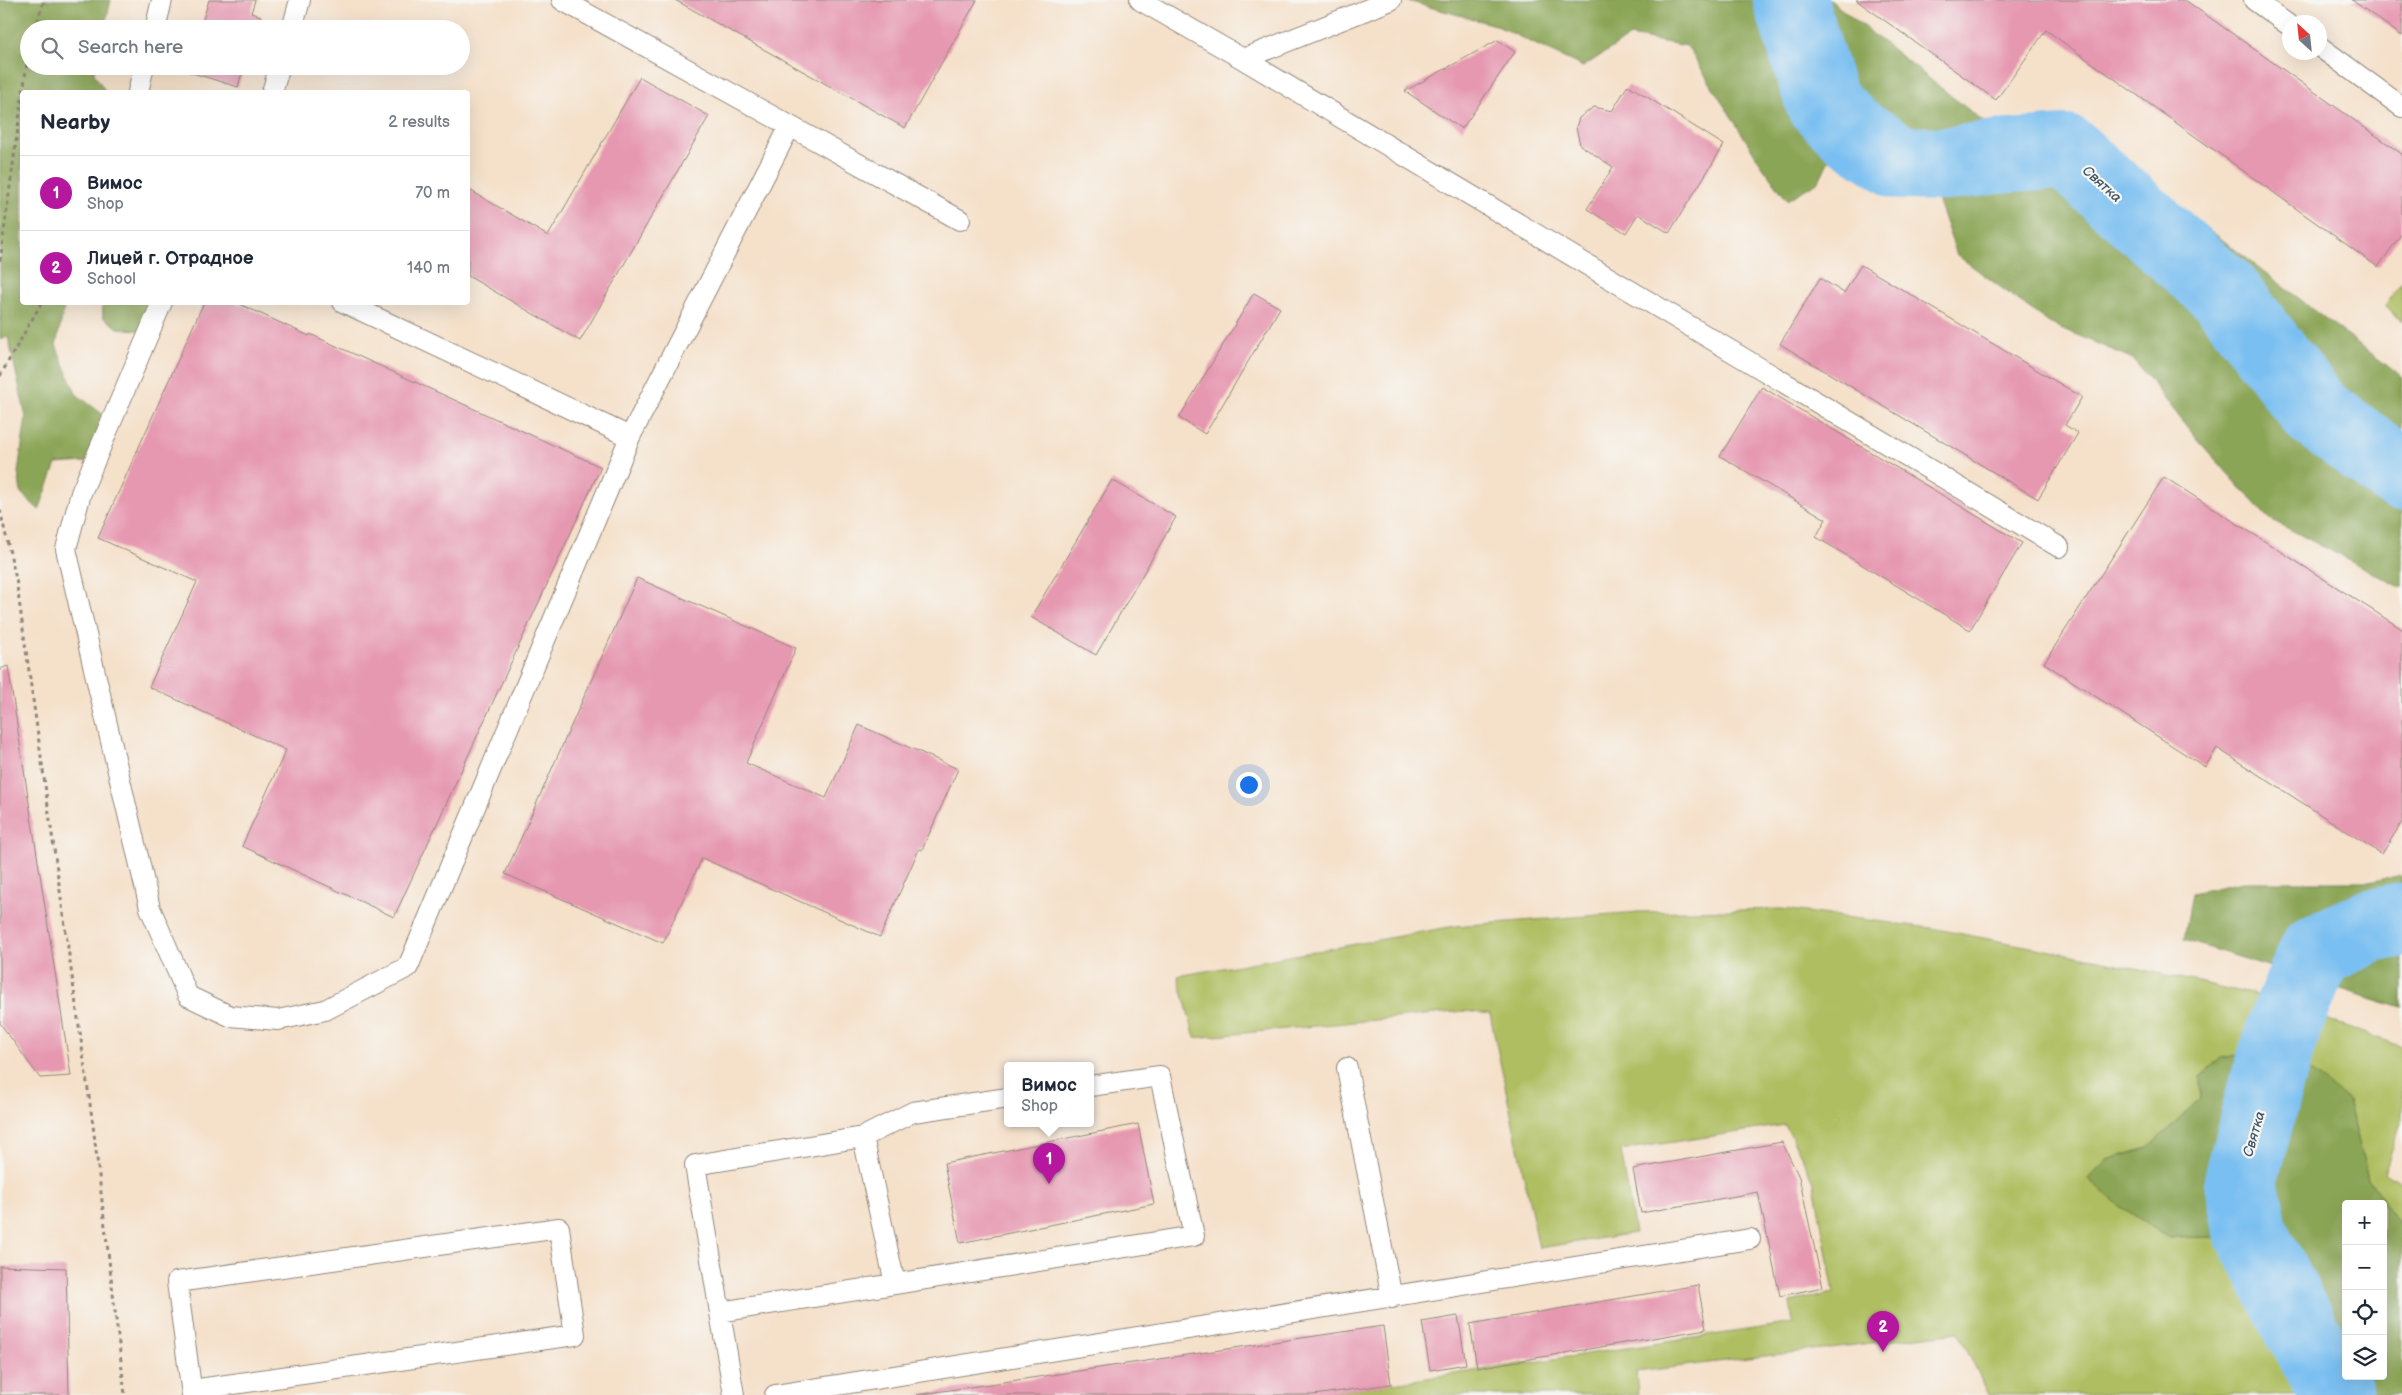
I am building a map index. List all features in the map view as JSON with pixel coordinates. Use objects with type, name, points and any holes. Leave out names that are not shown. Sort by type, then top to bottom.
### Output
[{"type":"lane","points":[[157,20],[162,0]]},
{"type":"lane","points":[[294,20],[300,0]]},
{"type":"lane","points":[[562,0],[960,220]]},
{"type":"lane","points":[[1140,0],[1243,59],[2059,548]]},
{"type":"lane","points":[[1243,59],[1392,0]]},
{"type":"lane","points":[[2254,0],[2282,20]]},
{"type":"lane","points":[[2327,53],[2402,107]]},
{"type":"lane","points":[[138,90],[142,75]]},
{"type":"lane","points":[[273,90],[277,75]]},
{"type":"lane","points":[[161,305],[81,493],[66,549],[150,908],[188,996],[230,1016],[278,1020],[325,1010],[408,967],[630,437],[790,126]]},
{"type":"lane","points":[[349,305],[630,437]]},
{"type":"lane","points":[[1347,1068],[1392,1298]]},
{"type":"lane","points":[[720,1312],[1194,1236],[1160,1076],[1094,1085]]},
{"type":"lane","points":[[734,1395],[695,1165],[863,1137],[913,1112],[1004,1099]]},
{"type":"lane","points":[[863,1137],[895,1284]]},
{"type":"lane","points":[[559,1228],[574,1336],[192,1392],[177,1282],[559,1228]]},
{"type":"lane","points":[[775,1395],[1392,1298],[1750,1239]]},
{"type":"path","points":[[37,20],[44,0]]},
{"type":"path","points":[[23,90],[25,75]]},
{"type":"path","points":[[0,261],[20,113]]},
{"type":"path","points":[[0,376],[40,305]]},
{"type":"path","points":[[0,510],[16,579],[93,1125],[125,1395]]},
{"type":"green space","points":[[0,0],[111,0],[106,20],[20,20],[20,75],[95,75],[105,90],[20,90],[20,305],[65,305],[56,345],[76,394],[105,416],[86,462],[56,464],[39,510],[21,493],[18,472],[26,417],[8,337],[0,340]]},
{"type":"green space","points":[[1404,0],[1830,0],[1984,122],[2085,135],[2402,377],[2402,588],[2268,518],[2196,438],[2133,359],[2049,323],[1957,255],[1933,188],[1832,153],[1819,181],[1787,200],[1761,164],[1687,46],[1630,36],[1583,67],[1495,25]]},
{"type":"green space","points":[[2402,281],[2402,321],[2385,305]]},
{"type":"green space","points":[[102,305],[153,305],[143,331],[118,328],[103,317]]},
{"type":"green space","points":[[2402,875],[2402,1008],[2184,940],[2192,893],[2243,882],[2369,882]]},
{"type":"green space","points":[[1782,909],[1931,928],[2104,961],[2247,993],[2294,1007],[2402,1047],[2402,1122],[2384,1173],[2402,1184],[2402,1228],[2387,1206],[2387,1200],[2383,1200],[2368,1178],[2348,1100],[2200,1077],[2201,1099],[2148,1148],[2106,1160],[2088,1179],[2120,1206],[2169,1238],[2211,1237],[2295,1255],[2342,1357],[2342,1380],[2358,1380],[2372,1395],[1988,1395],[1959,1332],[1636,1372],[1638,1395],[1314,1395],[1793,1323],[1790,1302],[1834,1293],[1813,1179],[1785,1125],[1621,1150],[1635,1233],[1539,1248],[1490,1014],[1465,1011],[1195,1038],[1178,976],[1455,926],[1639,912]]},
{"type":"green space","points":[[2278,1047],[2348,1100],[2368,1178],[2383,1200],[2342,1200],[2342,1357],[2295,1255],[2211,1237],[2169,1238],[2120,1206],[2088,1179],[2106,1160],[2148,1148],[2201,1099],[2200,1077],[2221,1058]]},
{"type":"green space","points":[[2387,1206],[2402,1228],[2402,1395],[2372,1395],[2358,1380],[2387,1380]]},
{"type":"building","points":[[209,0],[255,0],[251,13],[261,16],[260,20],[203,20]]},
{"type":"building","points":[[675,0],[977,0],[905,128]]},
{"type":"building","points":[[1856,0],[2185,0],[2402,154],[2402,233],[2378,267],[2046,30],[1996,100]]},
{"type":"building","points":[[2352,0],[2402,0],[2402,36]]},
{"type":"building","points":[[1498,40],[1515,52],[1462,129],[1405,91]]},
{"type":"building","points":[[199,75],[241,75],[238,87]]},
{"type":"building","points":[[640,77],[709,116],[580,341],[470,277],[470,190],[548,236]]},
{"type":"building","points":[[1628,85],[1724,145],[1669,233],[1638,214],[1626,233],[1587,209],[1613,167],[1580,145],[1576,127],[1579,118],[1594,107],[1612,111]]},
{"type":"building","points":[[1861,265],[2082,397],[2065,425],[2078,433],[2038,499],[1780,344],[1820,278],[1844,293]]},
{"type":"building","points":[[1254,293],[1280,308],[1205,434],[1179,418]]},
{"type":"building","points":[[203,305],[242,305],[309,336],[310,334],[601,467],[394,917],[242,846],[286,750],[149,687],[197,582],[98,538]]},
{"type":"building","points":[[1762,387],[2022,543],[1970,630],[1816,537],[1826,519],[1720,456]]},
{"type":"building","points":[[2164,477],[2402,629],[2402,822],[2382,854],[2217,748],[2205,767],[2044,663]]},
{"type":"building","points":[[1112,480],[1176,517],[1096,655],[1031,617]]},
{"type":"building","points":[[637,578],[796,648],[746,763],[826,798],[859,725],[958,769],[922,850],[919,849],[880,937],[702,858],[663,943],[505,874]]},
{"type":"building","points":[[8,666],[71,1076],[40,1078],[0,1023],[0,669]]},
{"type":"building","points":[[1138,1124],[1154,1204],[960,1243],[944,1163]]},
{"type":"building","points":[[1782,1142],[1799,1177],[1823,1287],[1780,1296],[1758,1192],[1641,1213],[1633,1169]]},
{"type":"building","points":[[0,1266],[66,1268],[69,1395],[0,1395]]},
{"type":"building","points":[[1698,1285],[1706,1329],[1477,1368],[1470,1324]]},
{"type":"building","points":[[1458,1316],[1466,1364],[1430,1370],[1422,1322]]},
{"type":"building","points":[[1383,1326],[1391,1384],[1314,1395],[916,1395]]},
{"type":"waterway","name":"Святка","points":[[1790,0],[1822,102],[1852,131],[1901,163],[1946,164],[1996,157],[2066,152],[2226,294],[2315,411],[2402,475]]},
{"type":"waterway","name":"Святка","points":[[2336,1395],[2250,1230],[2241,1181],[2266,1083],[2286,1022],[2316,951],[2371,926],[2402,920]]},
{"type":"place","name":"Вимос","points":[[1049,1184]]},
{"type":"place","name":"Лицей г. Отрадное","points":[[1883,1352]]}]
